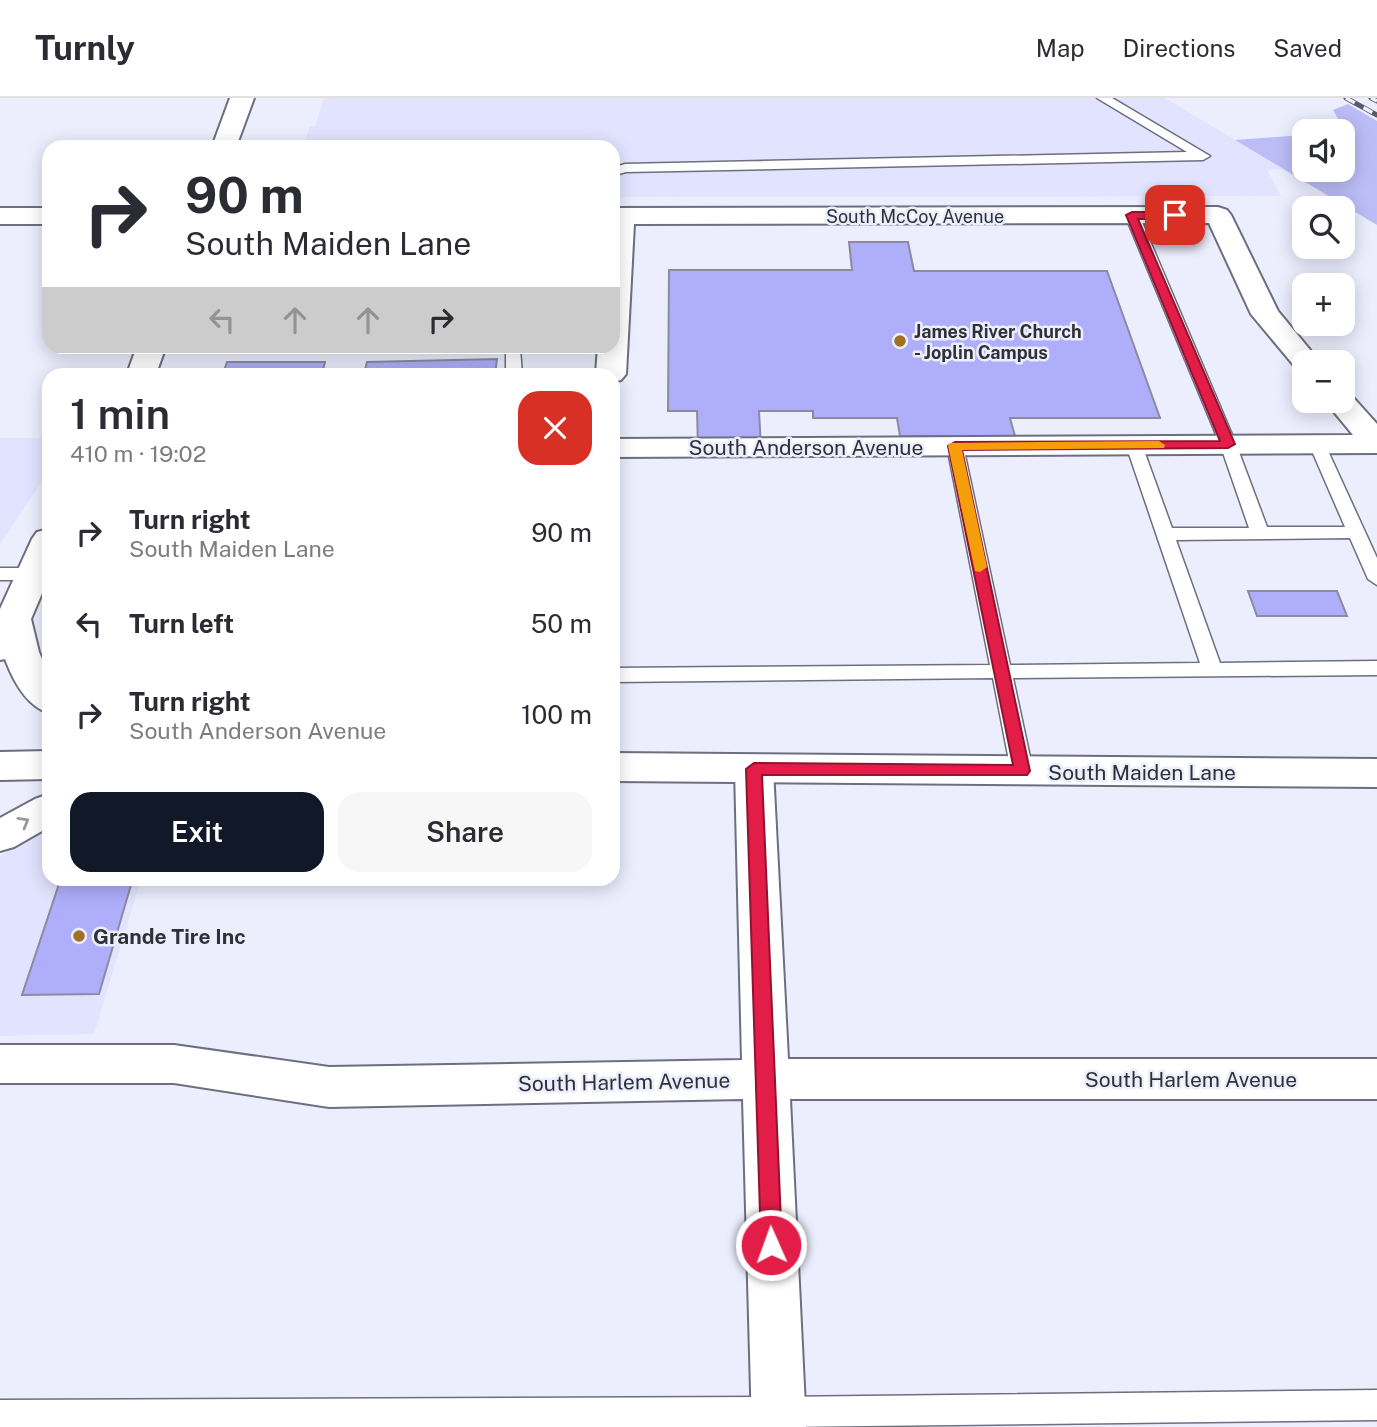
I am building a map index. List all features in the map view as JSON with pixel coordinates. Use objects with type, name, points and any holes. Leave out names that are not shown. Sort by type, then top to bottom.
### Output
[{"type":"street","points":[[227,140],[242,98]]},
{"type":"street","name":"South McCoy Avenue","points":[[620,216],[1218,215],[1265,314],[1296,350]]},
{"type":"street","points":[[0,216],[42,216]]},
{"type":"street","points":[[1351,413],[1377,443]]},
{"type":"street","name":"South Anderson Avenue","points":[[620,448],[1377,443]]},
{"type":"street","points":[[42,550],[27,574],[4,631],[31,679],[42,692]]},
{"type":"street","points":[[0,766],[42,765]]},
{"type":"street","name":"South Maiden Lane","points":[[620,767],[1377,773]]},
{"type":"street","points":[[754,769],[779,1419]]},
{"type":"street","points":[[0,836],[42,814]]},
{"type":"street","name":"South Harlem Avenue","points":[[0,1064],[174,1064],[329,1087],[765,1079],[1377,1079]]},
{"type":"lane","points":[[620,169],[625,167],[1203,156],[1103,98]]},
{"type":"lane","points":[[1132,215],[1228,444],[1260,532]]},
{"type":"lane","points":[[1317,444],[1365,542],[1377,579]]},
{"type":"lane","points":[[1134,445],[1212,669]]},
{"type":"lane","points":[[955,446],[1022,771]]},
{"type":"lane","points":[[1165,534],[1260,532],[1365,542]]},
{"type":"lane","points":[[620,675],[1377,668]]},
{"type":"lane","points":[[0,1415],[779,1419],[1377,1405]]},
{"type":"shaded area","points":[[324,98],[1165,98],[1283,169],[1267,170],[1281,196],[620,197],[620,140],[305,140],[310,127],[315,126]]},
{"type":"shaded area","points":[[1348,104],[1377,121],[1377,225],[1355,212],[1355,196],[1329,196],[1305,182],[1355,182],[1355,119],[1338,119],[1333,110]]},
{"type":"shaded area","points":[[1292,136],[1292,174],[1235,140]]},
{"type":"shaded area","points":[[0,438],[42,438],[42,481],[0,544]]},
{"type":"shaded area","points":[[42,832],[42,886],[139,886],[94,1034],[0,1036],[0,856]]},
{"type":"building","name":"James River Church - Joplin Campus","points":[[849,242],[908,242],[914,271],[1107,271],[1160,418],[1010,418],[1015,436],[900,436],[897,418],[813,418],[813,411],[759,411],[761,448],[698,448],[697,411],[668,411],[669,270],[852,270]]},
{"type":"building","points":[[497,359],[496,368],[366,368],[367,362]]},
{"type":"building","points":[[227,362],[325,362],[324,368],[225,368]]},
{"type":"building","points":[[1248,591],[1337,591],[1347,616],[1257,616]]},
{"type":"building","name":"Grande Tire Inc","points":[[58,886],[131,886],[99,994],[22,995]]},
{"type":"railway","points":[[1346,98],[1377,115]]},
{"type":"railway","points":[[1371,98],[1377,101]]},
{"type":"slow traffic","points":[[980,567],[955,446],[1159,445]]},
{"type":"place","name":"James River Church - Joplin Campus","points":[[900,341]]},
{"type":"place","name":"Grande Tire Inc","points":[[79,936]]},
{"type":"route","points":[[771,1245],[754,769],[1022,771],[955,446],[1228,444],[1132,215],[1175,215]]}]
